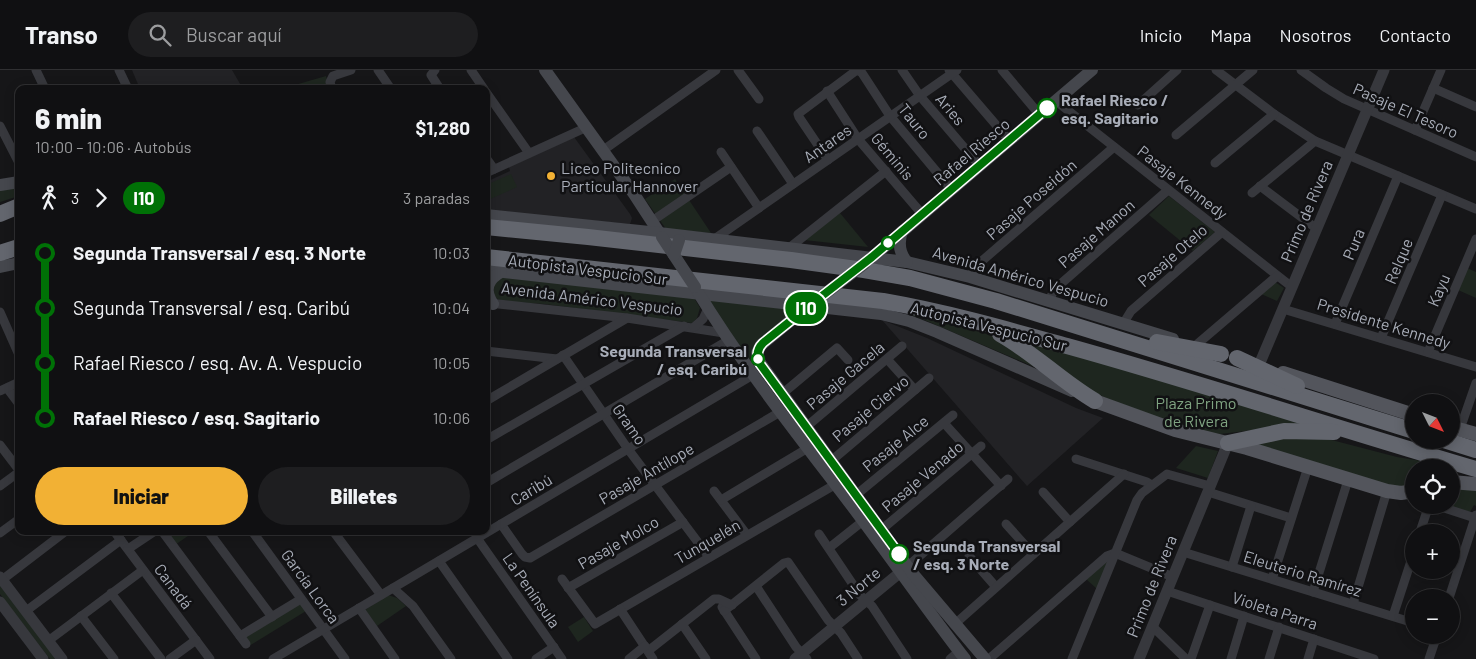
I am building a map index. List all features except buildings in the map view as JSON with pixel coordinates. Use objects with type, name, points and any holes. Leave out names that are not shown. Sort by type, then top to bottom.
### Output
[{"type":"highway","points":[[0,215],[15,208]]},
{"type":"highway","points":[[0,215],[15,211]]},
{"type":"highway","name":"Autopista Vespucio Sur","points":[[490,227],[649,243],[864,270],[910,278],[967,292],[1405,428]]},
{"type":"highway","points":[[0,252],[15,248]]},
{"type":"highway","name":"Autopista Vespucio Sur","points":[[490,257],[883,301],[964,318],[1154,370],[1476,469]]},
{"type":"highway","points":[[964,318],[1019,344],[1065,381],[1095,401]]},
{"type":"highway","points":[[1083,329],[1222,354]]},
{"type":"highway","points":[[1237,358],[1353,412]]},
{"type":"highway","points":[[1228,443],[1254,436],[1294,431],[1338,432],[1363,435]]},
{"type":"highway","points":[[1460,445],[1476,450]]},
{"type":"main road","points":[[545,70],[652,221],[752,375],[863,521],[904,570],[956,622],[987,659]]},
{"type":"main road","name":"Rafael Riesco","points":[[904,570],[881,530],[758,360],[758,350],[763,343],[868,260],[1092,70]]},
{"type":"main road","points":[[0,185],[15,183]]},
{"type":"main road","points":[[631,230],[639,219],[642,207]]},
{"type":"main road","name":"Avenida Américo Vespucio","points":[[490,215],[631,230],[681,238],[789,248],[848,258],[908,262],[970,276],[1405,412]]},
{"type":"main road","points":[[902,231],[900,247],[902,256],[908,262]]},
{"type":"main road","points":[[674,254],[681,238]]},
{"type":"main road","points":[[848,258],[850,274]]},
{"type":"main road","points":[[0,267],[15,264]]},
{"type":"main road","name":"Avenida Américo Vespucio","points":[[490,271],[697,290],[870,312],[909,321],[1095,401],[1175,430],[1228,443],[1391,492],[1405,491]]},
{"type":"main road","points":[[490,282],[501,272]]},
{"type":"main road","points":[[1460,429],[1476,433]]},
{"type":"main road","points":[[1460,483],[1476,484]]},
{"type":"main road","points":[[904,570],[958,656]]},
{"type":"street","points":[[36,70],[44,85]]},
{"type":"street","points":[[119,70],[126,85]]},
{"type":"street","points":[[331,85],[330,82],[333,76],[351,70]]},
{"type":"street","points":[[378,70],[388,85]]},
{"type":"street","points":[[435,70],[431,75],[437,85]]},
{"type":"street","points":[[471,70],[482,85]]},
{"type":"street","points":[[602,151],[716,70]]},
{"type":"street","points":[[738,70],[760,99]]},
{"type":"street","name":"Tauro","points":[[828,160],[798,114],[857,70],[862,73],[890,116],[951,189]]},
{"type":"street","name":"Aries","points":[[902,70],[920,96],[980,165]]},
{"type":"street","points":[[1002,70],[1039,114]]},
{"type":"street","points":[[1138,105],[1178,70]]},
{"type":"street","points":[[1216,70],[1274,114],[1314,141],[1476,209]]},
{"type":"street","points":[[1176,135],[1253,70]]},
{"type":"street","name":"Pasaje El Tesoro","points":[[1301,70],[1334,94],[1476,157]]},
{"type":"street","name":"Primo de Rivera","points":[[1259,365],[1384,70]]},
{"type":"street","points":[[1415,130],[1441,70]]},
{"type":"street","points":[[952,71],[1009,140]]},
{"type":"street","name":"Antares","points":[[713,240],[920,96],[952,71]]},
{"type":"street","points":[[1433,88],[1476,107]]},
{"type":"street","name":"Géminis","points":[[827,91],[858,139],[922,214]]},
{"type":"street","points":[[490,97],[529,153]]},
{"type":"street","name":"Pasaje Kennedy","points":[[1056,101],[1292,287]]},
{"type":"street","points":[[1214,163],[1274,114]]},
{"type":"street","points":[[0,126],[15,155]]},
{"type":"street","points":[[490,171],[586,128]]},
{"type":"street","points":[[757,131],[793,184]]},
{"type":"street","points":[[1252,193],[1314,141]]},
{"type":"street","name":"Pasaje Poseidón","points":[[970,276],[976,266],[1114,147]]},
{"type":"street","points":[[721,152],[759,208]]},
{"type":"street","points":[[652,221],[731,167]]},
{"type":"street","points":[[789,248],[886,171]]},
{"type":"street","name":"Pura","points":[[1335,324],[1398,176]]},
{"type":"street","points":[[1260,186],[1317,229]]},
{"type":"street","name":"Pasaje Manon","points":[[1048,301],[1056,288],[1168,190]]},
{"type":"street","name":"Relque","points":[[1381,338],[1442,195]]},
{"type":"street","name":"Pasaje Otelo","points":[[1123,324],[1131,311],[1222,232]]},
{"type":"street","name":"Kayu","points":[[1428,352],[1476,239]]},
{"type":"street","points":[[1195,346],[1277,276]]},
{"type":"street","name":"Avenida Américo Vespucio","points":[[490,303],[694,327],[727,336]]},
{"type":"street","name":"Avenida Américo Vespucio","points":[[694,327],[703,319],[708,308]]},
{"type":"street","name":"Presidente Kennedy","points":[[1283,309],[1476,367]]},
{"type":"street","points":[[0,312],[15,346]]},
{"type":"street","points":[[490,399],[626,318]]},
{"type":"street","points":[[490,438],[684,326]]},
{"type":"street","points":[[490,481],[604,414],[727,336]]},
{"type":"street","name":"Pasaje Gacela","points":[[806,427],[902,346]]},
{"type":"street","points":[[782,394],[837,348],[848,360]]},
{"type":"street","points":[[490,351],[560,357]]},
{"type":"street","name":"Gramo","points":[[560,357],[583,384],[709,558]]},
{"type":"street","points":[[887,359],[915,390]]},
{"type":"street","name":"Caribú","points":[[490,530],[752,375]]},
{"type":"street","name":"Pasaje Ciervo","points":[[831,461],[929,378]]},
{"type":"street","points":[[1460,419],[1476,383]]},
{"type":"street","points":[[15,384],[3,389],[15,400]]},
{"type":"street","name":"Pasaje Antílope","points":[[501,524],[522,554],[528,558],[533,557],[780,412]]},
{"type":"street","name":"Pasaje Alce","points":[[856,495],[953,415]]},
{"type":"street","points":[[944,422],[1001,486]]},
{"type":"street","name":"Primo de Rivera","points":[[1139,659],[1228,443]]},
{"type":"street","points":[[0,445],[15,466]]},
{"type":"street","name":"Pasaje Venado","points":[[881,530],[981,446]]},
{"type":"street","points":[[721,500],[808,448]]},
{"type":"street","points":[[1076,459],[1152,485]]},
{"type":"street","points":[[1272,579],[1308,467]]},
{"type":"street","points":[[0,486],[15,474]]},
{"type":"street","points":[[956,622],[1124,474]]},
{"type":"street","points":[[1072,659],[1137,500],[1166,474],[1251,506],[1291,518]]},
{"type":"street","name":"3 Norte","points":[[801,657],[1008,479]]},
{"type":"street","points":[[1313,592],[1348,480]]},
{"type":"street","name":"Tunquelén","points":[[568,588],[594,624],[836,484]]},
{"type":"street","points":[[714,491],[747,535]]},
{"type":"street","points":[[1042,492],[1070,522]]},
{"type":"street","points":[[1353,604],[1391,492],[1405,496]]},
{"type":"street","points":[[1232,567],[1251,506]]},
{"type":"street","points":[[1452,589],[1476,516],[1460,512]]},
{"type":"street","points":[[829,548],[863,521]]},
{"type":"street","points":[[0,533],[15,522]]},
{"type":"street","name":"Pasaje Molco","points":[[568,588],[683,522]]},
{"type":"street","points":[[1006,524],[1033,554]]},
{"type":"street","points":[[819,534],[860,595],[872,606],[908,659]]},
{"type":"street","points":[[60,535],[1,578],[62,659]]},
{"type":"street","name":"Canadá","points":[[117,535],[210,659]]},
{"type":"street","points":[[128,549],[149,535]]},
{"type":"street","points":[[165,535],[246,644]]},
{"type":"street","points":[[211,535],[272,617]]},
{"type":"street","name":"García Lorca","points":[[255,535],[345,659]]},
{"type":"street","points":[[336,535],[381,595]]},
{"type":"street","name":"Caribú","points":[[272,659],[482,535]]},
{"type":"street","name":"La Península","points":[[477,538],[562,659]]},
{"type":"street","points":[[26,611],[120,540]]},
{"type":"street","name":"Eleuterio Ramírez","points":[[1183,552],[1405,620]]},
{"type":"street","points":[[987,659],[1107,556],[1115,553],[1173,577]]},
{"type":"street","points":[[969,556],[996,587]]},
{"type":"street","points":[[439,561],[508,659]]},
{"type":"street","points":[[728,608],[784,563],[788,562],[828,620],[841,634],[858,659]]},
{"type":"street","points":[[48,641],[143,570]]},
{"type":"street","points":[[562,579],[568,588]]},
{"type":"street","points":[[1393,616],[1405,579]]},
{"type":"street","points":[[756,586],[801,657]]},
{"type":"street","points":[[393,588],[413,606],[451,659]]},
{"type":"street","name":"Violeta Parra","points":[[1167,590],[1314,639],[1347,655],[1374,659]]},
{"type":"street","points":[[111,593],[161,659]]},
{"type":"street","points":[[629,659],[648,652],[716,598],[728,608],[756,659]]},
{"type":"street","points":[[240,636],[301,599]]},
{"type":"street","points":[[0,602],[37,657]]},
{"type":"street","points":[[1191,659],[1210,605]]},
{"type":"street","points":[[359,608],[396,659]]},
{"type":"street","points":[[620,609],[648,652]]},
{"type":"street","points":[[81,616],[114,659]]},
{"type":"street","points":[[1231,659],[1244,616]]},
{"type":"street","points":[[682,624],[706,659]]},
{"type":"street","points":[[1152,626],[1186,659]]},
{"type":"street","points":[[1269,659],[1279,627]]},
{"type":"street","points":[[1308,659],[1314,639]]},
{"type":"street","points":[[170,659],[196,640]]},
{"type":"street","points":[[1429,659],[1434,644]]},
{"type":"street","points":[[536,659],[554,647]]},
{"type":"shaded area","points":[[132,70],[232,70],[241,85],[138,85]]},
{"type":"shaded area","name":"Liceo Politecnico Particular Hannover","points":[[574,137],[630,214],[632,218],[630,224],[490,211],[490,180],[510,171],[509,167]]},
{"type":"shaded area","points":[[882,320],[927,338],[1076,408],[1103,418],[1027,486]]},
{"type":"green space","points":[[326,76],[329,85],[295,85]]},
{"type":"green space","points":[[511,174],[517,187],[490,199],[490,183]]},
{"type":"green space","points":[[675,179],[711,233],[666,229],[645,199]]},
{"type":"green space","points":[[15,186],[15,197],[0,202],[0,189]]},
{"type":"green space","points":[[1169,196],[1215,232],[1193,251],[1149,215]]},
{"type":"green space","points":[[840,213],[868,247],[804,240]]},
{"type":"green space","points":[[1467,268],[1476,272],[1476,298],[1458,290]]},
{"type":"green space","points":[[501,276],[693,296],[700,308],[697,318],[692,323],[544,304],[500,301],[494,296],[493,284]]},
{"type":"green space","points":[[1275,282],[1284,288],[1277,301],[1261,294]]},
{"type":"green space","points":[[706,297],[801,307],[750,362]]},
{"type":"green space","points":[[913,313],[1000,338],[1051,374],[913,316]]},
{"type":"green space","name":"Plaza Primo de Rivera","points":[[1018,335],[1306,424],[1220,434],[1195,431],[1106,398],[1084,387]]},
{"type":"green space","points":[[1264,438],[1324,438],[1409,459],[1405,459],[1405,487],[1391,486],[1237,441]]},
{"type":"green space","points":[[1196,446],[1218,451],[1208,478],[1176,468]]},
{"type":"green space","points":[[1460,488],[1476,489],[1476,506],[1474,505],[1470,512],[1460,509]]},
{"type":"green space","points":[[168,535],[189,535],[175,545]]},
{"type":"green space","points":[[1112,556],[1097,589],[1086,579]]},
{"type":"green space","points":[[0,584],[57,659],[50,659],[0,594]]},
{"type":"green space","points":[[388,595],[397,598],[406,606],[377,626],[365,610]]},
{"type":"green space","points":[[300,601],[306,611],[249,646],[244,636]]},
{"type":"green space","points":[[584,617],[593,631],[578,642],[568,627]]},
{"type":"bus line","name":"I10","points":[[899,554],[760,364],[757,353],[763,343],[872,257],[1047,108]]},
{"type":"place","name":"Rafael Riesco / esq. Sagitario","points":[[1047,108]]},
{"type":"place","name":"Liceo Politecnico Particular Hannover","points":[[551,176]]},
{"type":"place","name":"Segunda Transversal / esq. Caribú","points":[[758,359]]},
{"type":"place","name":"Segunda Transversal / esq. 3 Norte","points":[[899,554]]}]
